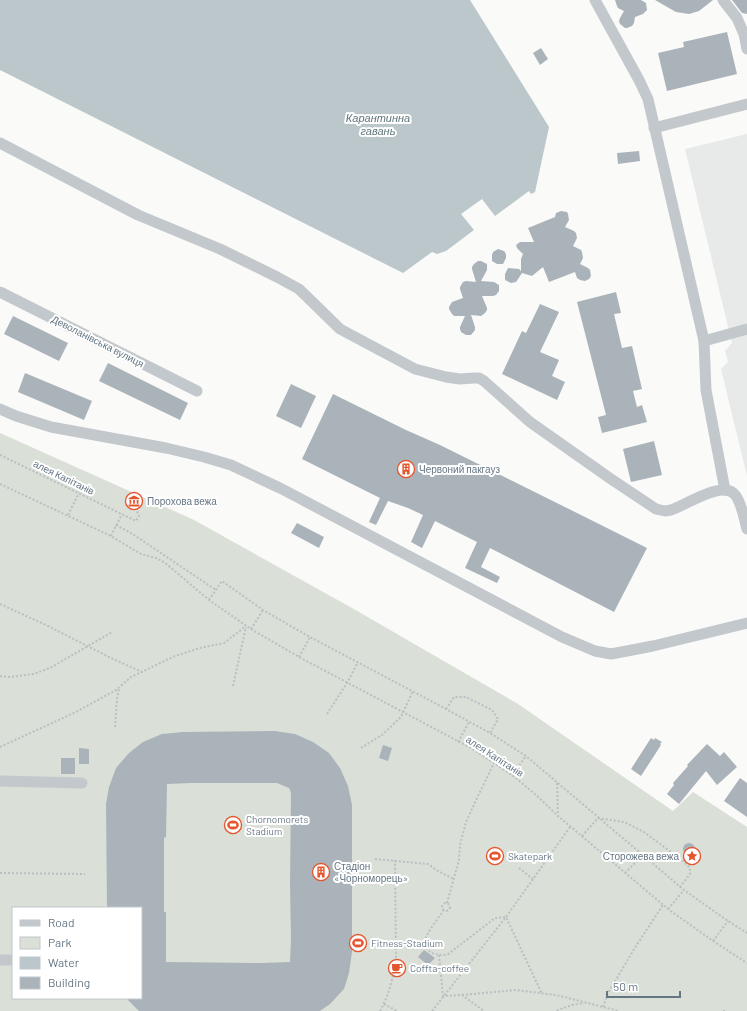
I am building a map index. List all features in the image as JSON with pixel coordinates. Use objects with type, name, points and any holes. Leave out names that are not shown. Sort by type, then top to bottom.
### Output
[{"type":"street","points":[[595,0],[648,99],[704,341],[706,390],[725,490]]},
{"type":"street","points":[[723,0],[737,18],[744,34],[747,50]]},
{"type":"street","points":[[654,128],[747,104]]},
{"type":"street","points":[[0,144],[138,215],[220,249],[277,277],[299,290],[340,329],[415,369],[460,379],[479,378],[489,385],[530,422],[656,509],[665,511],[676,509],[714,491],[725,490],[732,492],[737,496],[747,529]]},
{"type":"street","name":"Деволанівська вулиця","points":[[0,292],[197,391]]},
{"type":"street","points":[[704,341],[747,329]]},
{"type":"street","points":[[0,409],[16,416],[51,427],[166,448],[231,465],[282,489],[555,633],[595,651],[611,654],[653,646],[747,623]]},
{"type":"street","points":[[0,781],[82,783]]},
{"type":"street","points":[[0,960],[12,960]]},
{"type":"path","name":"алея Капітанів","points":[[0,455],[136,521],[139,516],[136,508]]},
{"type":"path","points":[[0,484],[111,536],[122,514]]},
{"type":"path","points":[[68,515],[79,493]]},
{"type":"path","points":[[116,525],[131,533],[216,590],[209,600]]},
{"type":"path","name":"алея Капітанів","points":[[111,536],[141,554],[164,562],[209,600],[251,629],[299,657],[471,748],[512,775],[663,905],[713,941],[747,963]]},
{"type":"path","name":"алея Капітанів","points":[[216,590],[222,581],[263,610],[310,637],[490,733],[526,756],[680,887],[747,933]]},
{"type":"path","points":[[0,604],[143,672]]},
{"type":"path","points":[[251,629],[263,610]]},
{"type":"path","points":[[0,747],[76,712],[120,687],[131,678],[175,656],[200,648],[224,643],[246,626]]},
{"type":"path","points":[[233,686],[246,626]]},
{"type":"path","points":[[0,676],[10,677],[34,674],[52,667],[112,632]]},
{"type":"path","points":[[299,657],[310,637]]},
{"type":"path","points":[[327,714],[358,662]]},
{"type":"path","points":[[115,726],[117,699],[120,687]]},
{"type":"path","points":[[361,748],[382,736],[401,717],[413,691]]},
{"type":"path","points":[[446,709],[454,696],[466,696],[492,710],[498,719],[490,733]]},
{"type":"path","points":[[458,742],[469,722]]},
{"type":"path","points":[[512,775],[526,756]]},
{"type":"path","points":[[424,942],[444,910],[449,908],[447,903],[459,860],[460,845],[466,822],[494,763]]},
{"type":"path","points":[[557,783],[558,816]]},
{"type":"path","points":[[582,836],[598,818],[624,822],[644,832],[690,868],[690,874],[680,887]]},
{"type":"path","points":[[432,1011],[506,917],[570,826]]},
{"type":"path","points":[[625,873],[643,855]]},
{"type":"path","points":[[375,859],[428,864],[454,880]]},
{"type":"path","points":[[380,1011],[390,990],[396,960],[395,860]]},
{"type":"path","points":[[519,868],[533,879]]},
{"type":"path","points":[[0,873],[85,874]]},
{"type":"path","points":[[668,909],[684,890]]},
{"type":"path","points":[[444,910],[442,905],[447,903]]},
{"type":"path","points":[[603,1007],[612,986],[663,905]]},
{"type":"path","points":[[424,942],[425,946],[429,950],[439,955],[447,955],[495,918],[506,917]]},
{"type":"path","points":[[506,917],[542,994]]},
{"type":"path","points":[[713,941],[728,921]]},
{"type":"path","points":[[375,945],[424,942]]},
{"type":"path","points":[[439,955],[443,996]]},
{"type":"path","points":[[443,996],[516,990],[556,995],[620,1011]]},
{"type":"path","points":[[462,995],[484,1011]]},
{"type":"path","points":[[557,1011],[585,1002]]},
{"type":"path","points":[[384,1004],[398,1011]]},
{"type":"shaded area","points":[[747,134],[747,476],[721,369],[728,362],[725,351],[732,343],[685,149]]},
{"type":"green space","points":[[0,433],[194,520],[352,608],[518,704],[673,811],[693,792],[747,827],[747,1011],[0,1011]]},
{"type":"water","name":"Карантинна гавань","points":[[0,0],[470,0],[549,127],[535,192],[531,194],[529,191],[495,216],[482,199],[461,214],[474,230],[446,251],[437,254],[432,252],[403,273],[0,70]]},
{"type":"building","points":[[615,0],[641,0],[646,3],[647,10],[643,14],[635,17],[632,26],[625,28],[619,21],[624,11],[618,8]]},
{"type":"building","points":[[655,0],[713,0],[699,11],[689,14],[676,12]]},
{"type":"building","points":[[732,0],[747,0],[747,14],[742,13]]},
{"type":"building","points":[[727,32],[737,74],[667,91],[658,53],[684,47],[683,42]]},
{"type":"building","points":[[541,48],[548,59],[540,65],[533,53]]},
{"type":"building","points":[[639,151],[640,161],[618,164],[617,153]]},
{"type":"building","points":[[561,211],[567,212],[568,214],[569,220],[565,227],[576,233],[577,238],[573,246],[582,252],[583,258],[580,264],[590,270],[591,276],[589,279],[585,281],[580,280],[577,278],[575,272],[549,282],[543,267],[532,276],[522,273],[516,282],[511,283],[505,280],[505,274],[508,268],[519,269],[521,271],[521,259],[523,254],[516,245],[520,242],[534,242],[528,228],[555,217],[556,213]]},
{"type":"building","points":[[498,249],[504,251],[506,254],[503,264],[497,264],[492,261],[493,252]]},
{"type":"building","points":[[478,261],[487,264],[487,270],[481,281],[494,282],[499,285],[499,291],[493,296],[482,296],[487,310],[481,316],[471,315],[475,330],[471,335],[466,335],[461,332],[460,329],[465,316],[454,316],[449,307],[452,302],[463,298],[460,287],[463,282],[476,282],[472,267]]},
{"type":"building","points":[[616,292],[621,313],[614,314],[622,348],[632,346],[642,389],[633,391],[637,407],[642,405],[647,422],[602,433],[598,417],[606,415],[577,302]]},
{"type":"building","points":[[540,304],[559,312],[540,352],[559,360],[552,376],[565,382],[557,400],[502,374],[522,331],[526,333]]},
{"type":"building","points":[[13,316],[68,343],[59,361],[4,334]]},
{"type":"building","points":[[108,363],[188,403],[180,420],[99,381]]},
{"type":"building","points":[[25,373],[92,401],[84,420],[18,392]]},
{"type":"building","points":[[291,384],[316,396],[301,428],[276,416]]},
{"type":"building","points":[[333,394],[440,445],[647,548],[614,612],[490,548],[481,567],[500,577],[497,583],[465,568],[477,542],[435,521],[422,548],[411,542],[423,515],[408,508],[388,501],[376,525],[369,522],[380,498],[302,459]]},
{"type":"building","points":[[654,441],[662,475],[631,482],[623,449]]},
{"type":"building","name":"Порохова вежа","points":[[134,495],[139,497],[141,502],[139,507],[134,509],[129,507],[127,502],[129,497]]},
{"type":"building","points":[[297,523],[324,537],[319,548],[291,533]]},
{"type":"building","name":"Стадіон «Чорноморець»","points":[[275,731],[295,734],[313,742],[329,753],[340,768],[348,786],[352,805],[352,952],[349,973],[344,989],[330,1004],[320,1011],[139,1011],[127,999],[142,999],[142,907],[107,907],[106,804],[109,787],[116,768],[129,753],[143,742],[162,734],[183,732]],"holes":[[[277,783],[289,788],[291,793],[290,962],[166,962],[164,837],[166,838],[167,784]]]},
{"type":"building","points":[[651,738],[654,740],[655,738],[662,742],[641,776],[631,769]]},
{"type":"building","points":[[707,744],[720,756],[724,752],[737,767],[717,785],[706,771],[679,804],[667,794],[674,785],[673,783],[688,766],[687,765]]},
{"type":"building","points":[[383,745],[392,748],[388,761],[379,758]]},
{"type":"building","points":[[79,748],[89,749],[89,764],[79,764]]},
{"type":"building","points":[[61,758],[75,758],[75,774],[61,774]]},
{"type":"building","points":[[740,778],[747,783],[747,817],[724,801]]},
{"type":"building","points":[[687,843],[691,843],[695,849],[691,855],[687,855],[683,851],[683,847]]},
{"type":"building","points":[[424,950],[435,958],[428,965],[418,957]]},
{"type":"place","name":"Червоний пакгауз","points":[[406,469]]},
{"type":"place","name":"Порохова вежа","points":[[134,501]]},
{"type":"place","name":"Chornomorets Stadium","points":[[233,825]]},
{"type":"place","name":"Skatepark","points":[[495,856]]},
{"type":"place","name":"Сторожева вежа","points":[[692,856]]},
{"type":"place","name":"Стадіон «Чорноморець»","points":[[321,872]]},
{"type":"place","name":"Fitness-Stadium","points":[[358,943]]},
{"type":"place","name":"Coffta-coffee","points":[[397,968]]}]
